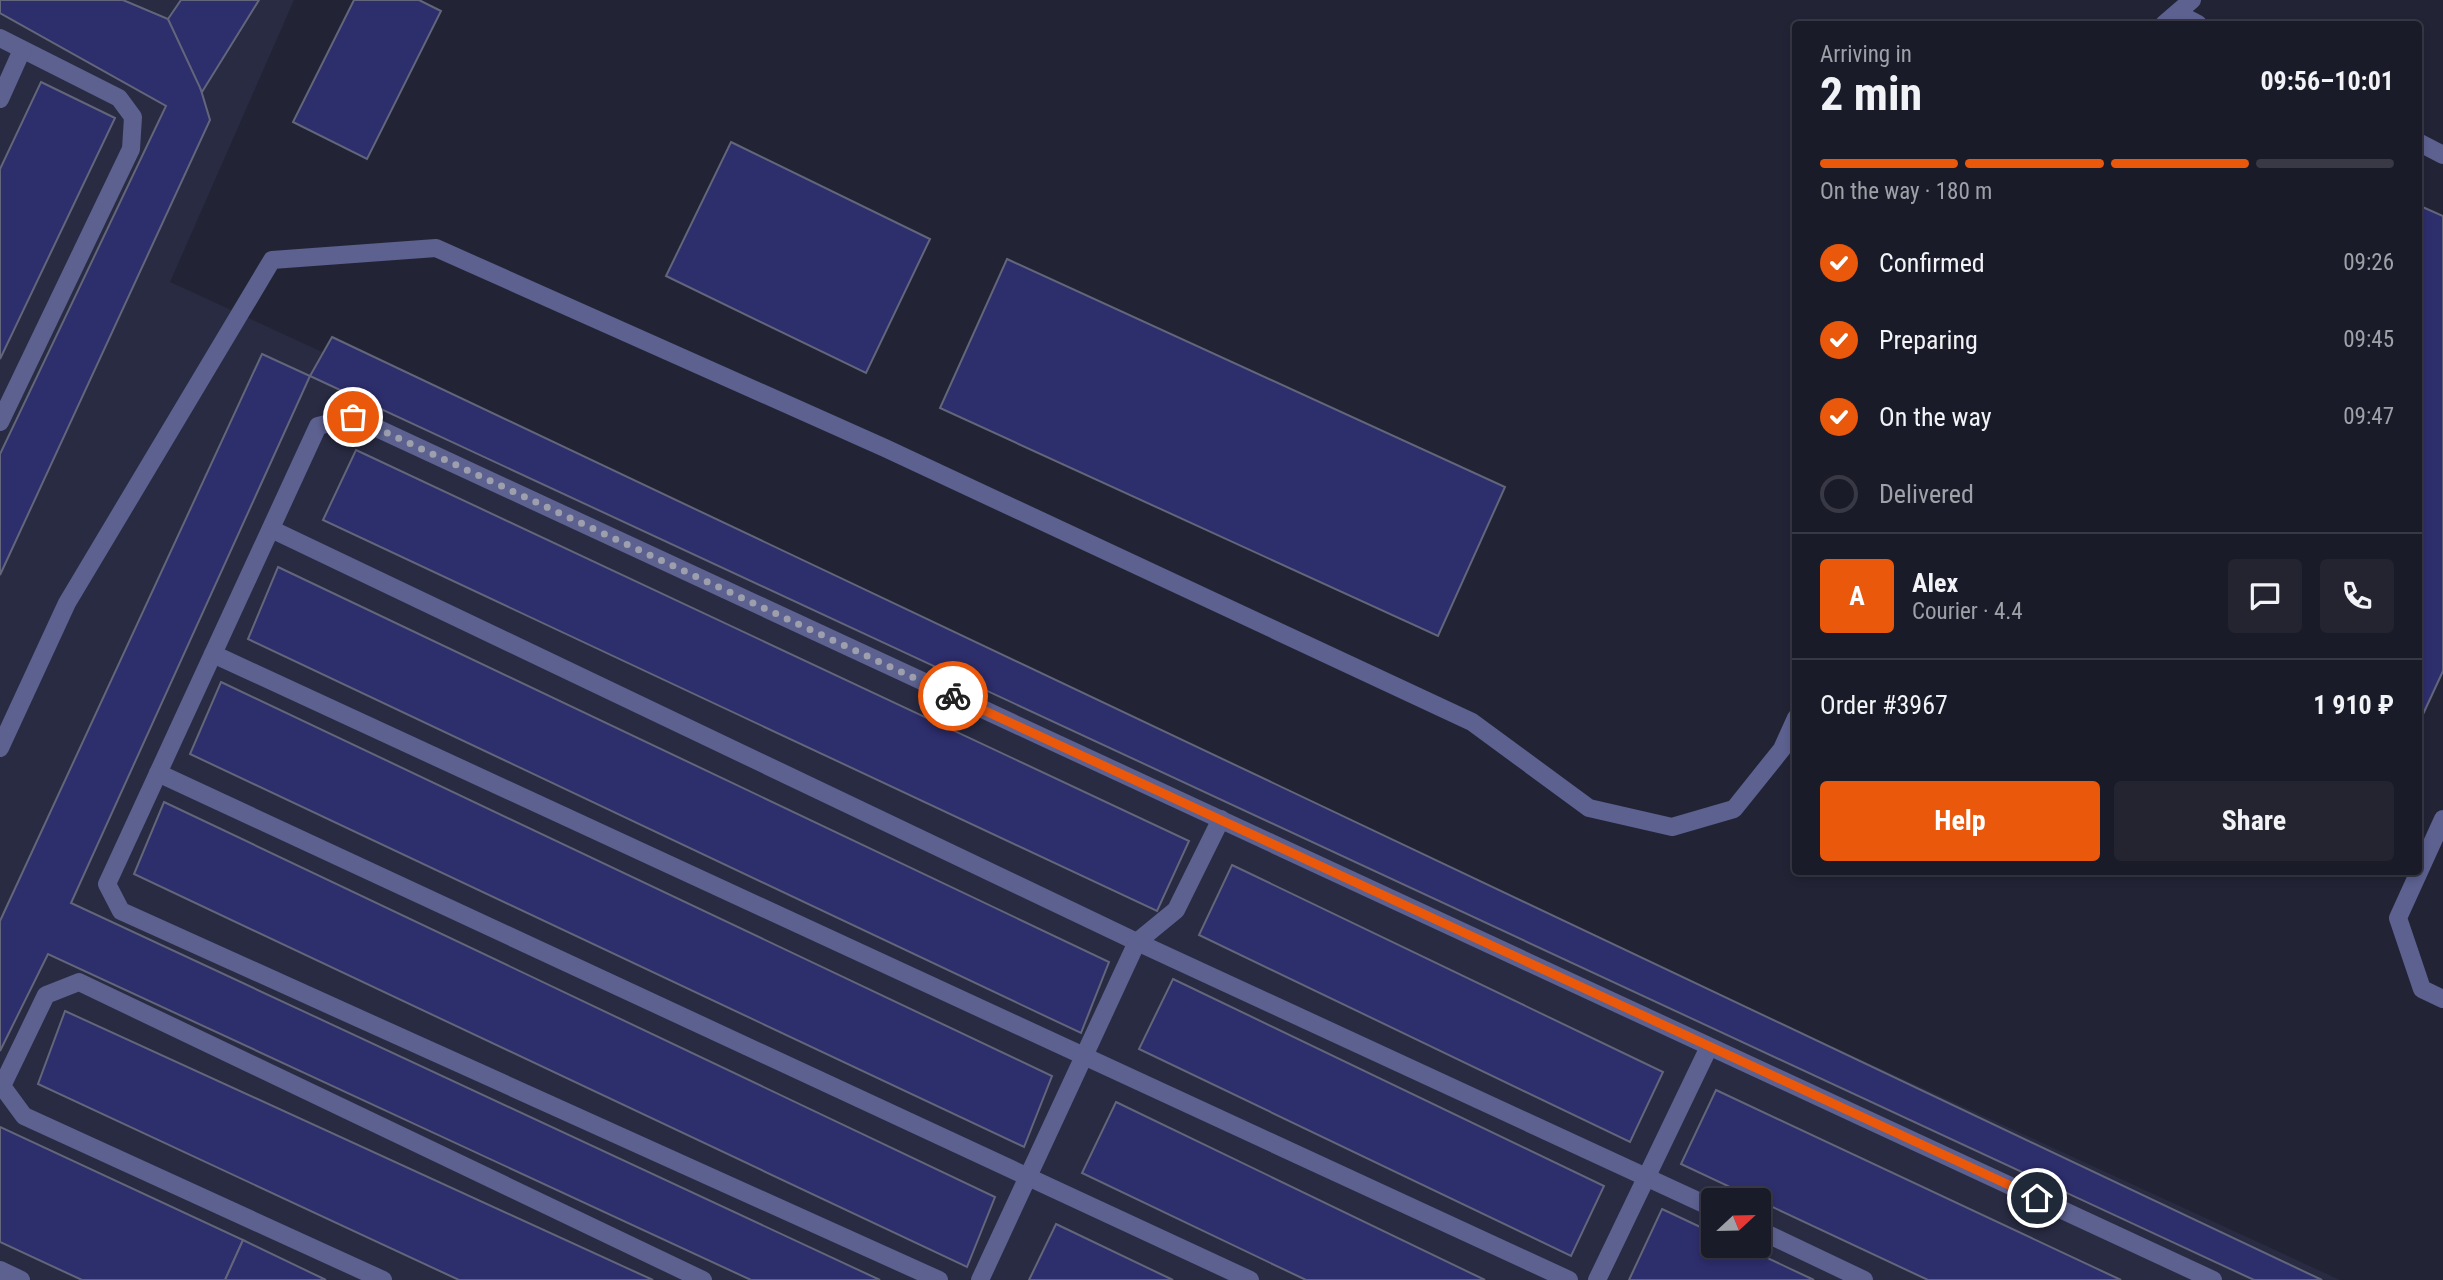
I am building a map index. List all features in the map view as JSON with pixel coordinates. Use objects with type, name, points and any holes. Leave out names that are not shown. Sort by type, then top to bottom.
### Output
[{"type":"lane","points":[[2170,19],[2192,0]]},
{"type":"lane","points":[[0,38],[119,98],[134,117],[131,149],[0,422]]},
{"type":"lane","points":[[0,99],[22,50]]},
{"type":"lane","points":[[2422,144],[2443,155]]},
{"type":"lane","points":[[0,748],[67,603],[272,260],[436,248],[885,448],[1472,722],[1589,808],[1672,827],[1734,809],[1782,749],[1792,727]]},
{"type":"lane","points":[[939,1280],[121,911],[107,884],[318,426],[353,417],[2213,1280]]},
{"type":"lane","points":[[271,529],[1137,942],[1701,1202]]},
{"type":"lane","points":[[213,654],[1569,1280]]},
{"type":"lane","points":[[158,773],[1250,1280]]},
{"type":"lane","points":[[981,1280],[1137,942],[1176,911],[1221,819]]},
{"type":"lane","points":[[2422,865],[2443,819]]},
{"type":"lane","points":[[2418,875],[2398,918],[2422,989],[2443,999]]},
{"type":"lane","points":[[383,1280],[24,1116],[2,1086],[46,995],[79,982],[703,1280]]},
{"type":"lane","points":[[1597,1280],[1709,1047]]},
{"type":"lane","points":[[1771,1236],[1864,1280]]},
{"type":"lane","points":[[0,1270],[21,1280]]},
{"type":"shaded area","points":[[0,0],[294,0],[170,282],[2340,1280],[0,1280]]},
{"type":"building","points":[[0,0],[123,0],[168,19],[194,67],[210,120],[0,575],[0,454],[166,106],[0,13]]},
{"type":"building","points":[[181,0],[259,0],[202,92],[168,19]]},
{"type":"building","points":[[354,0],[419,0],[441,11],[367,159],[293,122]]},
{"type":"building","points":[[41,82],[115,118],[0,359],[0,169]]},
{"type":"building","points":[[731,142],[930,239],[866,373],[666,276]]},
{"type":"building","points":[[2422,207],[2443,216],[2443,671],[2422,716]]},
{"type":"building","points":[[1007,259],[1505,487],[1438,636],[940,408]]},
{"type":"building","points":[[332,337],[2322,1280],[2254,1280],[310,376]]},
{"type":"building","points":[[262,354],[310,376],[71,903],[880,1280],[751,1280],[48,954],[0,1051],[0,921]]},
{"type":"building","points":[[356,450],[1189,841],[1157,911],[323,520]]},
{"type":"building","points":[[278,567],[1109,962],[1081,1033],[248,639]]},
{"type":"building","points":[[221,682],[1052,1076],[1024,1147],[190,754]]},
{"type":"building","points":[[164,802],[995,1197],[967,1267],[134,874]]},
{"type":"building","points":[[1232,865],[1663,1072],[1630,1142],[1199,935]]},
{"type":"building","points":[[1173,979],[1604,1186],[1571,1256],[1139,1049]]},
{"type":"building","points":[[65,1011],[653,1280],[459,1280],[38,1084]]},
{"type":"building","points":[[1716,1090],[2121,1280],[1928,1280],[1771,1206],[1771,1188],[1732,1188],[1681,1164]]},
{"type":"building","points":[[1116,1102],[1485,1280],[1306,1280],[1082,1173]]},
{"type":"building","points":[[0,1127],[243,1240],[225,1280],[82,1280],[0,1242]]},
{"type":"building","points":[[1662,1209],[1701,1227],[1701,1258],[1767,1258],[1814,1280],[1629,1280]]},
{"type":"building","points":[[1056,1224],[1173,1280],[1029,1280]]},
{"type":"building","points":[[243,1240],[326,1280],[225,1280]]},
{"type":"way so far","points":[[353,417],[953,696]]},
{"type":"route","points":[[953,696],[2037,1198]]}]
